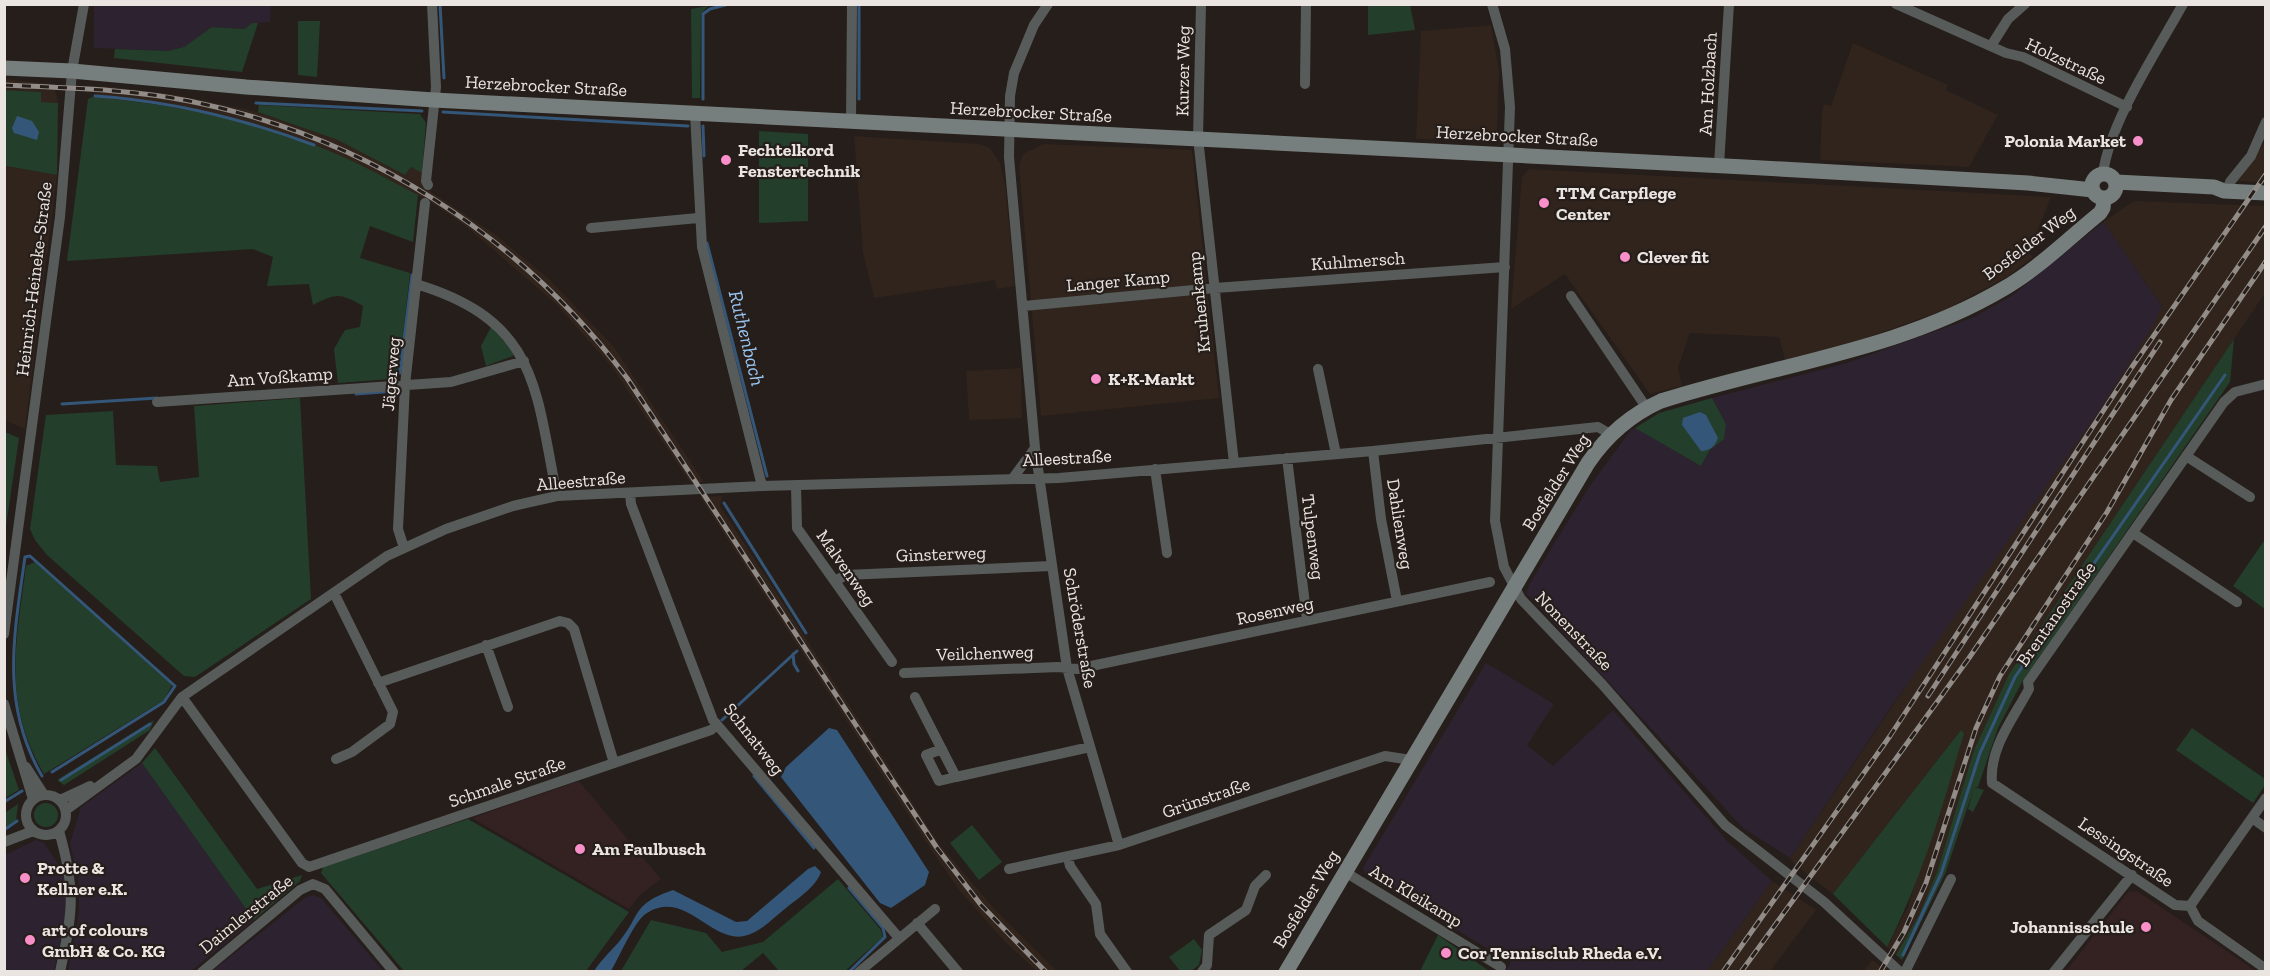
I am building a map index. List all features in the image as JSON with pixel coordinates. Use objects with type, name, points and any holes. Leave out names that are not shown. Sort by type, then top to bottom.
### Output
[{"type":"main road","name":"Herzebrocker Straße","points":[[4,69],[72,71],[246,87],[434,100],[1008,131],[1198,138],[1719,165],[2057,185],[2064,182],[2213,194],[2226,191],[2265,193]]},
{"type":"main road","name":"Bosfelder Weg","points":[[1286,972],[1587,463],[1610,434],[1646,407],[1689,392],[1860,349],[1953,315],[2015,281],[2100,213],[2103,208],[2104,186]]},
{"type":"street","name":"Heinrich-Heineke-Straße","points":[[4,634],[60,217],[72,71],[84,4]]},
{"type":"street","points":[[428,185],[426,181],[434,100],[432,4]]},
{"type":"street","points":[[851,122],[852,4]]},
{"type":"street","name":"Schröderstraße","points":[[1048,4],[1034,25],[1014,73],[1008,131],[1035,448],[1041,478],[1051,566],[1067,668],[1119,845]]},
{"type":"street","name":"Kurzer Weg","points":[[1198,138],[1201,4]]},
{"type":"street","points":[[1305,84],[1306,4]]},
{"type":"street","name":"Nonenstraße","points":[[1492,4],[1500,28],[1508,73],[1509,155],[1495,521],[1504,567],[1521,599],[1602,684],[1725,825],[1824,902],[1900,972]]},
{"type":"street","name":"Am Holzbach","points":[[1719,165],[1729,4]]},
{"type":"street","name":"Holzstraße","points":[[1896,4],[1991,46],[2023,57],[2127,107]]},
{"type":"street","name":"Holzstraße","points":[[1991,46],[2003,25],[2025,4]]},
{"type":"street","points":[[2104,186],[2106,154],[2127,107],[2183,4]]},
{"type":"street","points":[[695,113],[698,218],[702,247],[762,486]]},
{"type":"street","points":[[2226,191],[2230,182],[2251,156],[2265,122]]},
{"type":"street","name":"Kruhenkamp","points":[[1198,138],[1234,463]]},
{"type":"street","name":"Jägerweg","points":[[404,548],[398,529],[405,385],[425,203]]},
{"type":"street","points":[[591,228],[698,218]]},
{"type":"street","name":"Kuhlmersch","points":[[1215,288],[1505,267]]},
{"type":"street","points":[[416,284],[449,293],[475,307],[516,346],[524,361],[540,413],[556,496]]},
{"type":"street","name":"Langer Kamp","points":[[1024,306],[1215,288]]},
{"type":"street","points":[[1571,296],[1646,407]]},
{"type":"street","name":"Am Voßkamp","points":[[157,402],[451,382],[524,361]]},
{"type":"street","points":[[1318,369],[1336,454]]},
{"type":"street","name":"Brentanostraße","points":[[1992,783],[1990,767],[2003,732],[2029,689],[2028,682],[2230,397],[2251,386],[2265,384]]},
{"type":"street","name":"Alleestraße","points":[[66,810],[102,781],[136,759],[182,697],[404,548],[475,519],[556,496],[762,486],[1041,478],[1336,454],[1598,427],[1610,434]]},
{"type":"street","points":[[1013,478],[1035,448]]},
{"type":"street","name":"Dahlienweg","points":[[1373,450],[1381,519],[1396,601]]},
{"type":"street","points":[[2187,456],[2250,497]]},
{"type":"street","name":"Tulpenweg","points":[[1287,458],[1307,621]]},
{"type":"street","points":[[1155,469],[1167,553]]},
{"type":"street","name":"Malvenweg","points":[[796,486],[797,528],[892,662]]},
{"type":"street","name":"Schnatweg","points":[[630,493],[653,562],[717,725],[899,938]]},
{"type":"street","points":[[2133,533],[2237,602]]},
{"type":"street","name":"Ginsterweg","points":[[835,581],[846,574],[1051,566]]},
{"type":"street","name":"Rosenweg","points":[[1067,668],[1089,666],[1490,582]]},
{"type":"street","points":[[334,593],[393,712],[390,724],[352,752],[336,759]]},
{"type":"street","points":[[378,683],[560,621],[568,623],[574,629],[614,762]]},
{"type":"street","points":[[486,645],[508,706]]},
{"type":"street","name":"Veilchenweg","points":[[904,673],[1067,668]]},
{"type":"street","name":"Schmale Straße","points":[[182,697],[306,866],[315,866],[711,730],[717,725]]},
{"type":"street","points":[[915,697],[956,777]]},
{"type":"street","points":[[4,704],[33,800]]},
{"type":"street","points":[[942,749],[926,754],[939,781],[1090,747]]},
{"type":"street","name":"Grünstraße","points":[[1009,869],[1068,858],[1119,845],[1385,756],[1411,760]]},
{"type":"street","points":[[4,841],[33,831],[54,833],[64,824],[66,810],[60,800],[44,795],[21,760]]},
{"type":"street","name":"Alleestraße","points":[[60,800],[102,781]]},
{"type":"street","name":"Lessingstraße","points":[[1992,783],[2175,905],[2190,906]]},
{"type":"street","points":[[33,831],[26,820],[26,812],[33,800],[44,795]]},
{"type":"street","points":[[2265,798],[2190,906],[2198,921],[2265,969]]},
{"type":"street","points":[[2252,818],[2265,828]]},
{"type":"street","points":[[4,841],[26,820]]},
{"type":"street","points":[[54,833],[66,861],[72,885],[73,911],[60,972]]},
{"type":"street","points":[[1068,858],[1070,866],[1096,904],[1100,934],[1127,972]]},
{"type":"street","name":"Am Kleikamp","points":[[1345,872],[1501,966]]},
{"type":"street","points":[[1202,972],[1207,965],[1209,936],[1246,910],[1255,886],[1266,875]]},
{"type":"street","points":[[2054,972],[2132,875]]},
{"type":"street","points":[[1905,972],[1951,879]]},
{"type":"street","name":"Daimlerstraße","points":[[202,972],[300,890],[313,884],[325,889],[394,972]]},
{"type":"street","points":[[860,972],[935,909]]},
{"type":"street","points":[[917,923],[951,969]]},
{"type":"shaded area","points":[[94,5],[271,5],[270,22],[252,23],[244,29],[212,27],[184,47],[168,51],[94,48]]},
{"type":"shaded area","points":[[1491,25],[1499,71],[1497,130],[1485,140],[1416,139],[1421,31]]},
{"type":"shaded area","points":[[1853,43],[1948,85],[1946,90],[1998,115],[1969,167],[1820,160],[1822,111],[1824,104],[1831,106]]},
{"type":"shaded area","points":[[5,79],[49,84],[55,89],[58,103],[41,102],[41,92],[5,90]]},
{"type":"shaded area","points":[[102,86],[171,94],[258,112],[338,140],[405,175],[411,167],[422,173],[422,186],[496,235],[548,278],[614,347],[704,482],[690,482],[611,366],[557,305],[467,227],[431,202],[332,152],[271,131],[172,106],[92,97]]},
{"type":"shaded area","points":[[854,136],[979,144],[990,148],[1000,163],[1005,184],[1015,286],[997,289],[995,280],[874,298],[863,252]]},
{"type":"shaded area","points":[[2265,142],[2265,183],[2238,181]]},
{"type":"shaded area","points":[[1043,144],[1192,150],[1219,398],[1041,416],[1019,166],[1023,154]]},
{"type":"shaded area","points":[[5,166],[57,175],[25,429],[5,420]]},
{"type":"shaded area","points":[[1529,169],[2051,197],[2029,252],[2033,257],[2007,277],[1947,309],[1860,340],[1785,360],[1779,337],[1690,333],[1678,368],[1682,386],[1650,394],[1565,274],[1511,309],[1522,177]]},
{"type":"shaded area","points":[[2134,201],[2265,206],[2265,293],[2009,674],[1974,750],[1937,872],[1919,915],[1896,955],[1887,947],[1908,907],[1961,730],[1833,894],[1795,865],[1790,858],[2162,306],[2103,222]]},
{"type":"shaded area","points":[[2103,222],[2162,306],[2155,322],[2097,414],[1891,707],[1790,858],[1743,828],[1526,593],[1530,583],[1589,487],[1631,430],[1635,428],[1701,466],[1726,424],[1712,398],[1847,363],[1972,318],[2013,295]]},
{"type":"shaded area","points":[[1021,368],[1022,418],[969,420],[966,371]]},
{"type":"shaded area","points":[[722,496],[720,506],[940,845],[998,913],[1057,971],[1037,971],[1005,942],[960,891],[700,497]]},
{"type":"shaded area","points":[[1486,663],[1554,704],[1527,745],[1553,766],[1613,710],[1728,842],[1772,881],[1707,971],[1505,971],[1511,963],[1365,874],[1363,868]]},
{"type":"shaded area","points":[[142,763],[254,920],[191,971],[68,971],[79,912],[79,884],[70,843],[81,807]]},
{"type":"shaded area","name":"Am Faulbusch","points":[[579,781],[661,879],[640,895],[629,909],[472,818]]},
{"type":"shaded area","points":[[36,840],[44,843],[59,865],[66,883],[67,910],[54,971],[5,972],[5,855]]},
{"type":"shaded area","points":[[1772,881],[1816,910],[1770,971],[1707,971]]},
{"type":"shaded area","name":"Johannisschule","points":[[2137,891],[2255,971],[2066,971],[2128,892]]},
{"type":"shaded area","points":[[314,895],[322,899],[383,971],[212,971],[306,897]]},
{"type":"shaded area","points":[[1872,960],[1887,971],[1864,970]]},
{"type":"green space","points":[[1368,5],[1410,5],[1415,30],[1368,35]]},
{"type":"green space","points":[[708,6],[701,14],[700,98],[692,98],[691,9]]},
{"type":"green space","points":[[298,21],[320,21],[317,77],[298,75]]},
{"type":"green space","points":[[252,23],[258,23],[242,72],[114,58],[115,49],[168,51],[184,47],[212,27],[244,29]]},
{"type":"green space","points":[[4,90],[41,92],[41,102],[58,103],[57,175],[6,166],[5,190]]},
{"type":"green space","points":[[92,97],[184,109],[274,131],[343,157],[418,195],[413,242],[370,226],[360,258],[410,273],[399,372],[390,379],[338,383],[334,349],[345,330],[360,327],[363,306],[338,296],[313,305],[309,284],[267,286],[273,257],[253,249],[67,261],[88,99]]},
{"type":"green space","points":[[259,105],[420,114],[426,123],[422,173],[411,167],[405,175],[338,140],[258,112]]},
{"type":"green space","points":[[759,131],[808,134],[808,221],[759,223]]},
{"type":"green space","points":[[491,327],[513,351],[513,356],[486,366],[481,346]]},
{"type":"green space","points":[[2234,339],[2230,382],[2022,682],[1998,728],[1978,787],[1974,787],[1984,790],[1973,812],[1968,809],[1974,788],[1945,874],[1902,960],[1896,955],[1919,915],[1937,872],[1974,750],[2009,674]]},
{"type":"green space","points":[[300,398],[311,599],[195,677],[184,676],[47,555],[35,540],[30,529],[46,415],[113,411],[116,465],[157,466],[160,482],[199,477],[194,406]]},
{"type":"green space","points":[[1712,398],[1726,424],[1724,439],[1710,450],[1701,466],[1635,428],[1659,413]]},
{"type":"green space","points":[[5,432],[19,438],[5,533]]},
{"type":"green space","points":[[2264,541],[2266,542],[2265,609],[2233,586]]},
{"type":"green space","points":[[35,562],[172,685],[164,700],[44,774],[22,722],[15,672],[26,566]]},
{"type":"green space","points":[[154,720],[150,730],[64,785],[57,780]]},
{"type":"green space","points":[[2192,728],[2265,779],[2265,785],[2253,803],[2176,750]]},
{"type":"green space","points":[[1961,730],[1964,733],[1931,842],[1887,947],[1833,894]]},
{"type":"green space","points":[[155,748],[257,889],[302,875],[300,881],[254,920],[142,763]]},
{"type":"green space","points":[[5,749],[19,790],[4,798]]},
{"type":"green space","points":[[46,803],[51,804],[57,810],[57,820],[51,826],[46,827],[41,826],[35,820],[34,815],[35,810],[41,804]]},
{"type":"green space","points":[[18,804],[16,820],[5,828],[5,813]]},
{"type":"green space","points":[[468,819],[629,912],[586,971],[404,971],[321,873],[323,867]]},
{"type":"green space","points":[[972,825],[1002,862],[979,880],[950,843]]},
{"type":"green space","points":[[838,879],[881,930],[883,937],[845,971],[779,971],[763,953],[741,971],[621,971],[651,920],[706,933],[722,952],[763,942]]},
{"type":"green space","name":"Cor Tennisclub Rheda e.V.","points":[[1438,935],[1489,971],[1420,971]]},
{"type":"green space","points":[[1194,939],[1202,950],[1199,965],[1191,971],[1180,971],[1169,957]]},
{"type":"water","points":[[17,116],[32,121],[39,132],[37,140],[14,133],[12,128]]},
{"type":"water","points":[[1700,412],[1706,415],[1718,438],[1712,448],[1701,451],[1682,425],[1683,418]]},
{"type":"water","points":[[829,728],[837,730],[929,872],[925,885],[891,908],[880,903],[781,777],[786,767]]},
{"type":"water","points":[[815,866],[821,872],[810,888],[755,932],[744,936],[732,936],[674,907],[661,907],[647,913],[637,923],[611,971],[594,971],[618,943],[643,906],[659,895],[673,890],[736,922],[747,921],[808,869]]},
{"type":"waterway","points":[[440,4],[444,78]]},
{"type":"waterway","name":"Ruthenbach","points":[[703,99],[703,14],[710,9],[729,4]]},
{"type":"waterway","points":[[859,4],[859,99]]},
{"type":"waterway","points":[[95,96],[151,102],[234,119],[314,145]]},
{"type":"waterway","points":[[256,103],[422,111]]},
{"type":"waterway","points":[[443,112],[688,126]]},
{"type":"waterway","name":"Ruthenbach","points":[[703,126],[704,156]]},
{"type":"waterway","name":"Ruthenbach","points":[[707,243],[767,476]]},
{"type":"waterway","points":[[400,373],[412,275]]},
{"type":"waterway","points":[[1903,955],[1941,874],[1980,753],[2015,677],[2225,375]]},
{"type":"waterway","points":[[356,394],[396,391]]},
{"type":"waterway","points":[[62,404],[157,398]]},
{"type":"waterway","name":"Ruthenbach","points":[[724,503],[806,633]]},
{"type":"waterway","points":[[42,776],[29,749],[20,722],[15,696],[14,642],[25,557],[30,556],[175,686],[164,702],[52,772]]},
{"type":"waterway","name":"Ruthenbach","points":[[722,720],[797,651]]},
{"type":"waterway","points":[[793,654],[794,664],[798,671]]},
{"type":"waterway","points":[[61,780],[150,724]]},
{"type":"waterway","name":"Ruthenbach","points":[[754,776],[814,848]]},
{"type":"waterway","points":[[4,802],[22,791]]},
{"type":"waterway","points":[[4,830],[17,821]]},
{"type":"waterway","name":"Ruthenbach","points":[[849,888],[883,928],[885,937],[849,972]]},
{"type":"railway","points":[[4,85],[97,90],[166,97],[254,117],[316,139],[376,166],[434,199],[488,237],[538,279],[585,326],[627,378],[937,848],[981,905],[1046,972]]},
{"type":"railway","points":[[1723,972],[1890,736],[2132,367],[2266,174]]},
{"type":"railway","points":[[1741,972],[1969,658],[2266,226]]},
{"type":"railway","points":[[1880,972],[1904,932],[1926,883],[1976,728],[2000,676],[2107,512],[2171,400],[2266,261]]},
{"type":"railway","points":[[1928,696],[2160,342]]},
{"type":"place","name":"Polonia Market","points":[[2138,141]]},
{"type":"place","name":"Fechtelkord Fenstertechnik","points":[[726,160]]},
{"type":"place","name":"TTM Carpflege Center","points":[[1544,203]]},
{"type":"place","name":"Clever fit","points":[[1625,257]]},
{"type":"place","name":"K+K-Markt","points":[[1096,379]]},
{"type":"place","name":"Am Faulbusch","points":[[580,849]]},
{"type":"place","name":"Protte & Kellner e.K.","points":[[25,878]]},
{"type":"place","name":"Johannisschule","points":[[2146,927]]},
{"type":"place","name":"art of colours GmbH & Co. KG","points":[[30,940]]},
{"type":"place","name":"Cor Tennisclub Rheda e.V.","points":[[1446,953]]}]
